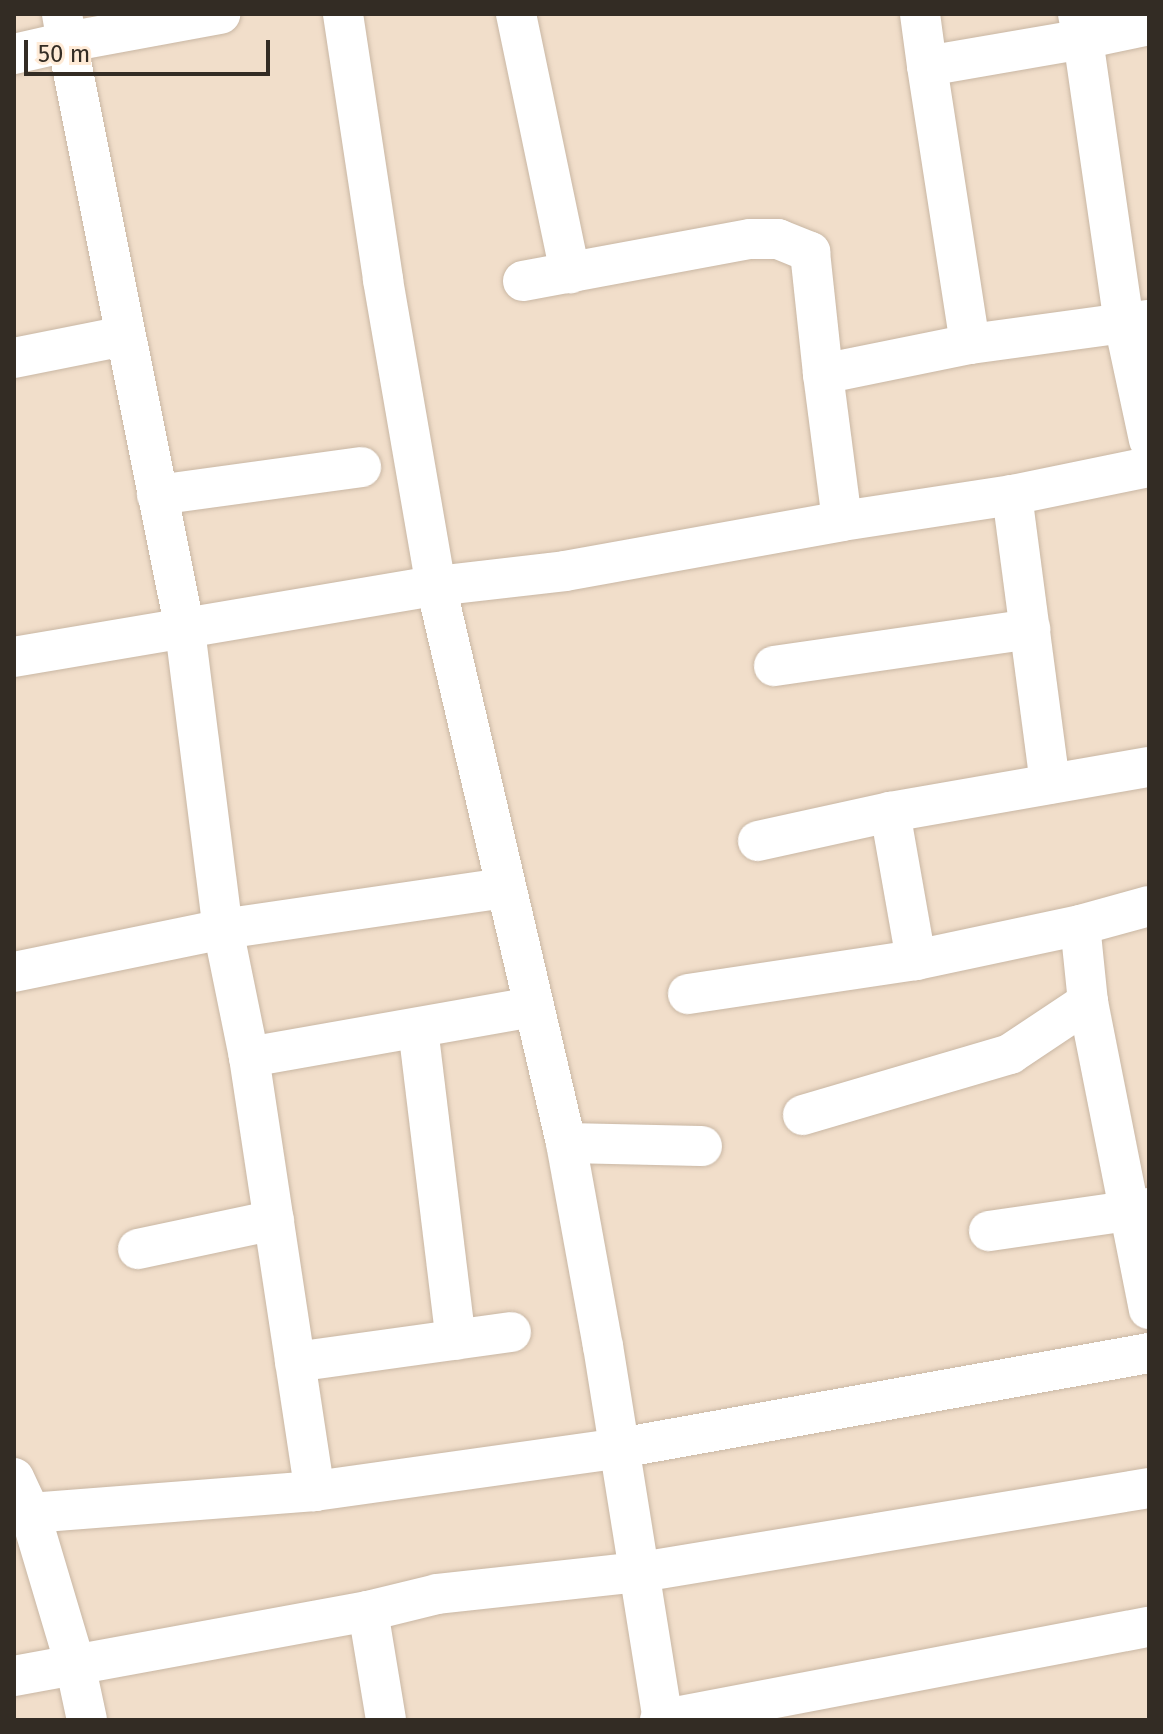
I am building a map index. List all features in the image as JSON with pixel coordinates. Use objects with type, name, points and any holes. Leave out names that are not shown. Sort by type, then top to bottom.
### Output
[{"type":"street","points":[[14,54],[65,28],[219,14]]},
{"type":"street","points":[[343,14],[383,280],[436,586],[504,888],[566,1143],[641,1572],[662,1720],[1149,1627]]},
{"type":"street","points":[[516,14],[570,273]]},
{"type":"street","points":[[920,14],[970,344]]},
{"type":"street","points":[[927,66],[1080,27],[1149,25]]},
{"type":"street","points":[[1080,27],[1136,322],[1149,440]]},
{"type":"street","points":[[65,28],[185,630],[223,929],[249,1057],[315,1491]]},
{"type":"street","points":[[523,281],[750,239],[778,239],[810,252],[842,521]]},
{"type":"street","points":[[823,374],[970,344],[1136,322]]},
{"type":"street","points":[[14,358],[124,336]]},
{"type":"street","points":[[157,495],[361,467]]},
{"type":"street","points":[[14,657],[436,586],[565,571],[842,521],[1012,495],[1149,467]]},
{"type":"street","points":[[1012,495],[1050,784]]},
{"type":"street","points":[[774,666],[1030,629]]},
{"type":"street","points":[[758,841],[890,812],[1149,767]]},
{"type":"street","points":[[890,812],[916,960]]},
{"type":"street","points":[[14,972],[223,929],[504,888]]},
{"type":"street","points":[[688,994],[916,960],[1080,925],[1149,906]]},
{"type":"street","points":[[1080,925],[1088,1002],[1139,1210],[1149,1309]]},
{"type":"street","points":[[803,1115],[1010,1054],[1088,1002]]},
{"type":"street","points":[[249,1057],[533,1007]]},
{"type":"street","points":[[418,1028],[456,1340]]},
{"type":"street","points":[[566,1143],[702,1146]]},
{"type":"street","points":[[989,1231],[1139,1210]]},
{"type":"street","points":[[138,1249],[274,1220]]},
{"type":"street","points":[[295,1362],[511,1332]]},
{"type":"street","points":[[87,1720],[75,1664],[22,1496],[315,1491],[620,1448],[1149,1353]]},
{"type":"street","points":[[14,1676],[368,1611],[437,1594],[641,1572],[1149,1488]]},
{"type":"street","points":[[368,1611],[386,1720]]}]
